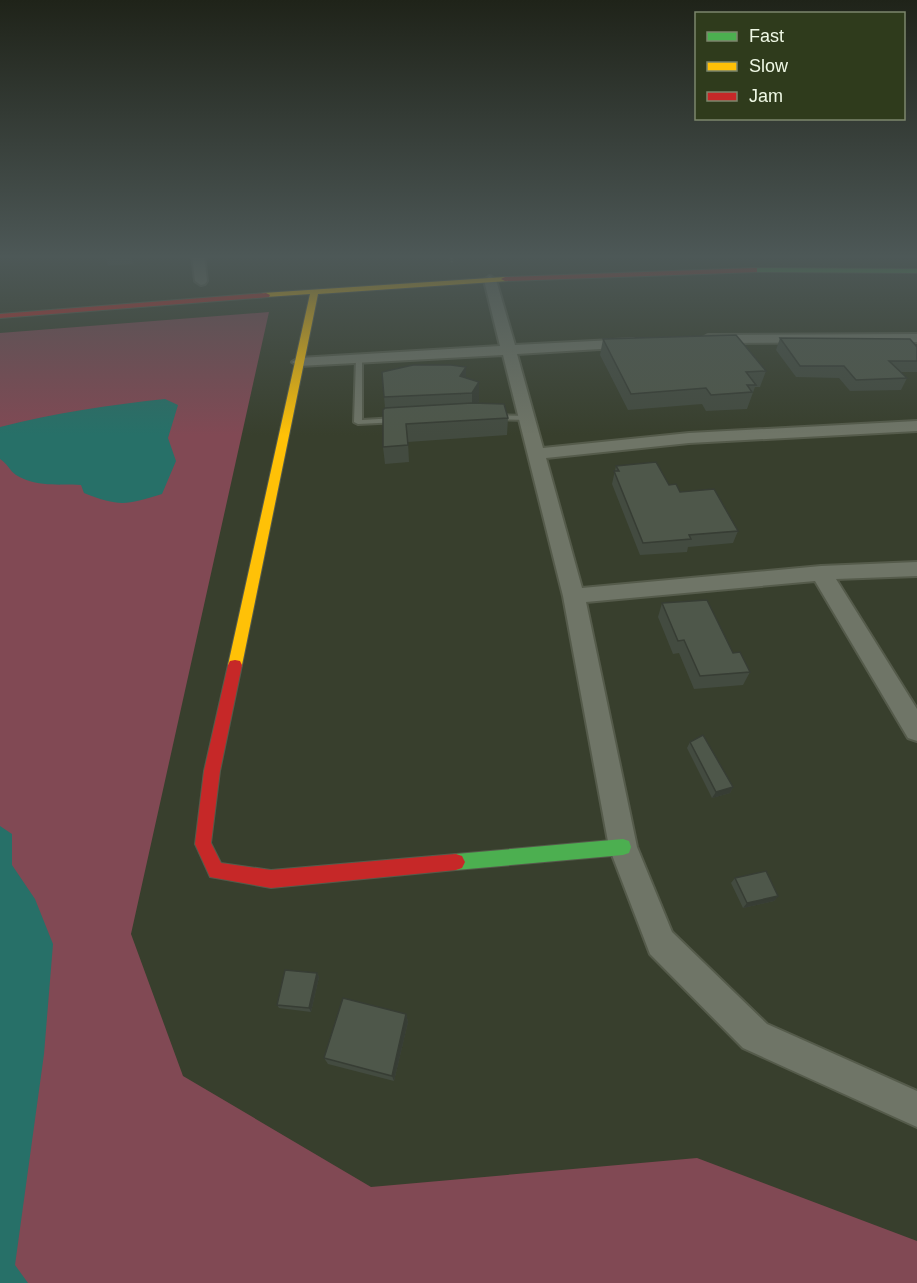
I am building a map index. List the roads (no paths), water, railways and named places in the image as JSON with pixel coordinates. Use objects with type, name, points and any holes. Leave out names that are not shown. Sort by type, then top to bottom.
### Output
[{"type":"main road","points":[[0,316],[15,315]]},
{"type":"main road","points":[[309,315],[212,771],[203,844],[216,871],[271,879],[623,847]]},
{"type":"street","points":[[500,315],[574,596],[623,847],[661,943],[755,1036],[917,1109]]},
{"type":"street","points":[[694,339],[917,338]]},
{"type":"street","points":[[299,362],[648,342]]},
{"type":"street","points":[[537,454],[689,438],[917,426]]},
{"type":"street","points":[[574,596],[821,573],[917,569]]},
{"type":"street","points":[[821,573],[917,731]]},
{"type":"lane","points":[[359,359],[358,422],[404,420]]},
{"type":"lane","points":[[483,417],[528,418]]},
{"type":"water","points":[[165,399],[178,405],[168,438],[176,461],[162,494],[123,503],[106,501],[84,493],[81,485],[47,484],[23,479],[0,459],[0,427],[82,410]]},
{"type":"water","points":[[0,826],[12,834],[12,865],[35,899],[53,944],[44,1054],[15,1265],[28,1283],[0,1283]]}]
